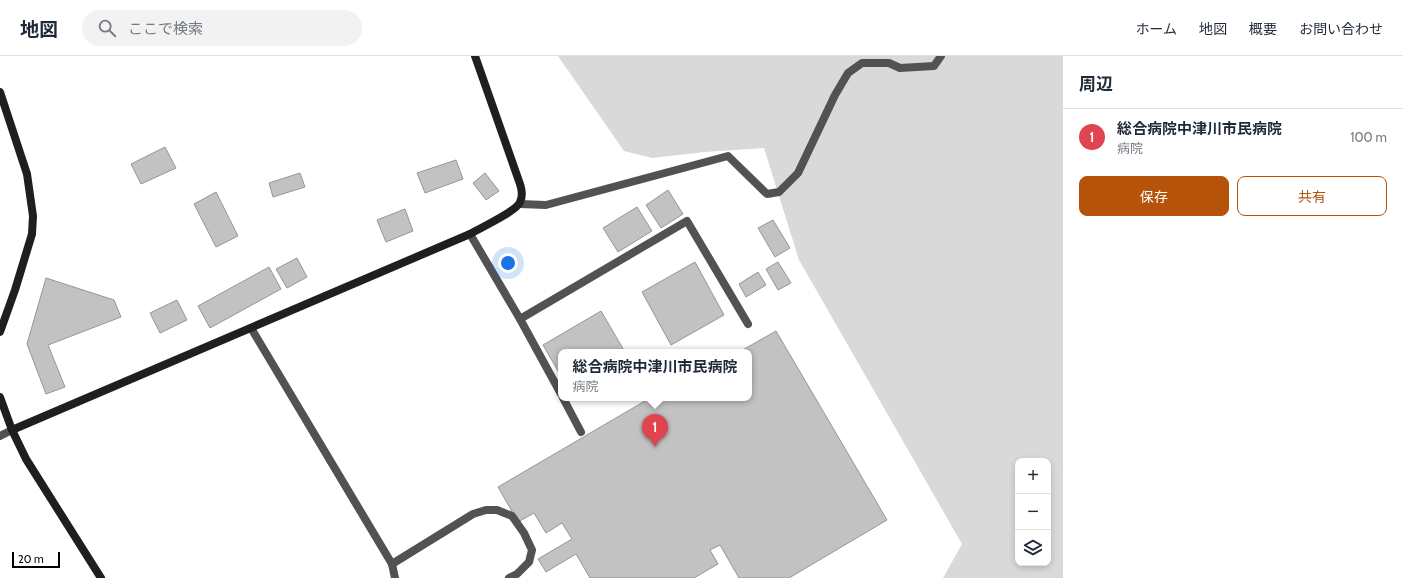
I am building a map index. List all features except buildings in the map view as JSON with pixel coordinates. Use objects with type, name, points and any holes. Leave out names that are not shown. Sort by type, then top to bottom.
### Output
[{"type":"street","points":[[475,56],[520,184],[522,194],[520,204]]},
{"type":"street","points":[[0,436],[470,234],[509,212],[520,204],[546,205],[728,156],[767,194],[779,192],[798,174],[835,95],[848,74],[862,63],[889,63],[900,68],[934,66],[940,56]]},
{"type":"street","points":[[0,92],[27,174],[34,216],[32,234],[15,290],[0,332]]},
{"type":"street","points":[[520,319],[688,221],[748,324]]},
{"type":"street","points":[[470,234],[520,319],[558,389]]},
{"type":"street","points":[[251,328],[392,564],[395,578]]},
{"type":"street","points":[[0,397],[12,430],[26,458],[101,578]]},
{"type":"street","points":[[565,401],[581,432]]},
{"type":"street","points":[[392,564],[473,514],[486,510],[497,510],[512,516],[524,532],[532,550],[529,562],[517,574],[509,578]]},
{"type":"shaded area","points":[[558,56],[1063,56],[1063,578],[943,578],[962,544],[799,260],[764,148],[705,152],[652,158],[624,151]]},
{"type":"place","name":"総合病院中津川市民病院","points":[[655,447]]}]
